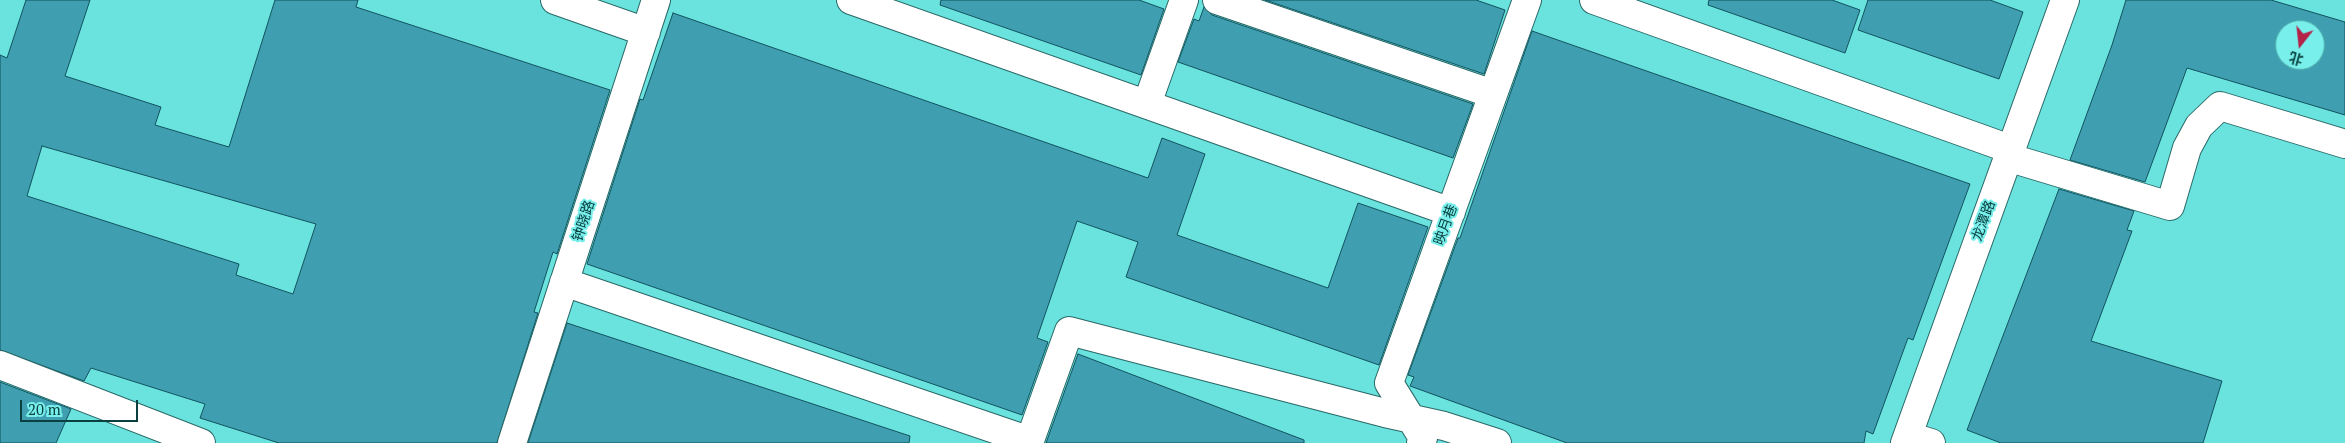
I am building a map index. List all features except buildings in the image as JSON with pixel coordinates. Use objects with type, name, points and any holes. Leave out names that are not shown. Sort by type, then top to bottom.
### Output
[{"type":"street","points":[[555,0],[646,32]]},
{"type":"street","name":"钟晓路","points":[[512,443],[656,0]]},
{"type":"street","points":[[851,0],[1451,212]]},
{"type":"street","points":[[1147,104],[1184,0]]},
{"type":"street","points":[[1217,0],[1493,94]]},
{"type":"street","name":"映月巷","points":[[1417,431],[1389,383],[1527,0]]},
{"type":"street","points":[[1594,0],[2008,153],[2170,206],[2187,148],[2199,126],[2220,106],[2345,144]]},
{"type":"street","name":"龙潭路","points":[[1915,441],[2008,153],[2065,0]]},
{"type":"street","points":[[564,282],[1029,442],[1069,331],[1417,431],[1444,426],[1497,443]]},
{"type":"street","points":[[0,365],[200,443]]}]
